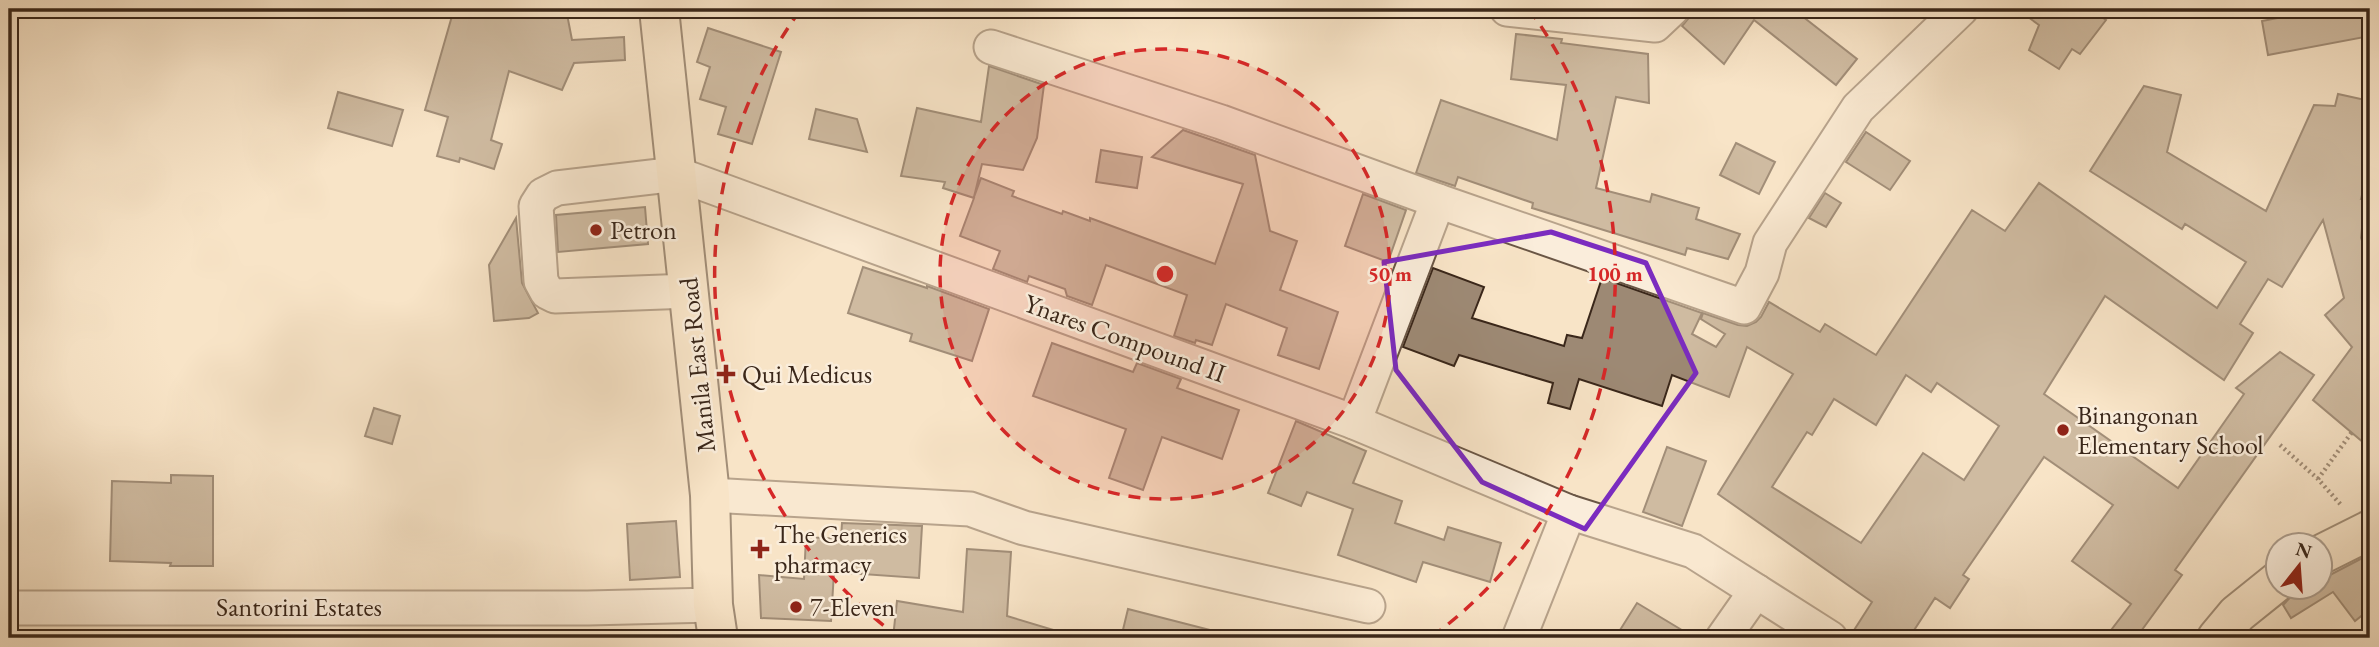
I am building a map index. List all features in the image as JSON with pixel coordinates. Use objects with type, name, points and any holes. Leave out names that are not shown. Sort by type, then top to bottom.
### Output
[{"type":"main road","name":"Manila East Road","points":[[659,9],[710,495],[715,621]]},
{"type":"main road","points":[[2334,548],[2370,530]]},
{"type":"main road","points":[[2217,638],[2237,614],[2264,592]]},
{"type":"street","points":[[1516,10],[1655,24],[1672,9]]},
{"type":"street","points":[[991,47],[1220,122],[1744,307],[1762,273],[1770,243],[1857,108],[1961,9]]},
{"type":"street","points":[[677,174],[557,188],[543,195],[536,206],[541,281],[547,292],[555,296],[690,291]]},
{"type":"street","name":"Ynares Compound II","points":[[677,174],[1354,422],[1569,512],[1693,551],[1830,638]]},
{"type":"street","points":[[1354,422],[1438,201]]},
{"type":"street","points":[[710,495],[970,509],[1024,528],[1368,606]]},
{"type":"street","points":[[1519,638],[1569,512]]},
{"type":"street","points":[[1723,638],[1756,591]]},
{"type":"street","name":"Santorini Estates","points":[[9,608],[588,608],[715,621]]},
{"type":"path","points":[[2318,479],[2352,432]]},
{"type":"path","points":[[2280,445],[2318,479],[2341,505]]},
{"type":"highlighted area","points":[[1551,232],[1646,263],[1696,373],[1585,529],[1482,482],[1396,370],[1384,262]]},
{"type":"building","points":[[454,9],[566,9],[572,40],[624,37],[625,60],[574,63],[562,90],[509,71],[491,140],[502,144],[494,169],[460,158],[459,162],[437,156],[448,117],[425,110]]},
{"type":"building","points":[[1696,9],[1793,9],[1857,59],[1836,85],[1754,20],[1724,64],[1682,26]]},
{"type":"building","points":[[2017,9],[2090,9],[2106,20],[2080,54],[2072,49],[2059,69],[2029,50],[2039,25]]},
{"type":"building","points":[[2325,9],[2370,9],[2370,36],[2268,55],[2262,21]]},
{"type":"building","points":[[708,28],[781,52],[752,144],[718,134],[726,107],[700,99],[710,67],[697,62]]},
{"type":"building","points":[[1516,34],[1562,39],[1561,43],[1648,54],[1649,103],[1616,97],[1596,188],[1650,202],[1652,194],[1699,208],[1696,219],[1740,234],[1728,259],[1687,248],[1685,255],[1532,208],[1533,203],[1458,177],[1455,186],[1416,173],[1441,100],[1557,140],[1566,85],[1511,79]]},
{"type":"building","points":[[989,66],[1044,85],[1037,138],[1023,170],[982,164],[974,197],[981,178],[1014,191],[1012,196],[1062,214],[1063,211],[1090,221],[1090,218],[1215,264],[1243,184],[1152,157],[1183,130],[1255,155],[1270,231],[1297,241],[1280,290],[1338,312],[1319,369],[1278,355],[1287,328],[1226,304],[1212,345],[1174,336],[1187,295],[1106,265],[1092,305],[1067,296],[1065,289],[1029,276],[1027,282],[993,269],[1000,251],[960,236],[974,198],[943,188],[945,182],[901,176],[917,108],[981,122]]},
{"type":"building","points":[[2144,86],[2181,95],[2167,152],[2266,211],[2314,105],[2335,106],[2338,94],[2370,101],[2370,164],[2361,199],[2365,199],[2361,238],[2370,264],[2370,448],[2313,400],[2352,347],[2325,315],[2344,298],[2323,220],[2282,287],[2268,279],[2240,324],[2253,333],[2224,380],[2105,296],[2044,394],[2178,488],[2244,394],[2236,388],[2280,352],[2314,375],[2175,570],[2182,575],[2136,638],[2105,638],[2131,604],[2072,561],[2113,505],[2044,457],[1963,575],[1969,579],[1950,608],[1935,598],[1909,638],[1849,638],[1872,602],[1718,494],[1793,374],[1747,347],[1729,397],[1672,375],[1662,406],[1579,379],[1570,409],[1548,403],[1553,383],[1459,355],[1454,366],[1403,347],[1433,268],[1484,287],[1472,318],[1564,346],[1567,335],[1582,338],[1602,278],[1702,313],[1692,334],[1716,347],[1725,334],[1701,319],[1703,313],[1747,326],[1761,317],[1769,302],[1820,332],[1825,324],[1876,355],[1972,210],[2005,231],[2039,183],[2217,308],[2246,262],[2185,224],[2182,229],[2090,171]],"holes":[[[1906,375],[1931,392],[1937,383],[1999,426],[1964,480],[1923,453],[1861,543],[1772,487],[1807,432],[1812,435],[1834,399],[1876,425]]]},
{"type":"building","points":[[338,92],[403,110],[392,146],[328,128]]},
{"type":"building","points":[[816,109],[857,119],[867,152],[809,139]]},
{"type":"building","points":[[1866,132],[1910,161],[1890,190],[1846,162]]},
{"type":"building","points":[[1736,143],[1775,162],[1759,194],[1720,175]]},
{"type":"building","points":[[1101,150],[1142,157],[1137,188],[1096,182]]},
{"type":"building","points":[[1825,193],[1841,203],[1826,227],[1809,218]]},
{"type":"building","points":[[1363,194],[1406,210],[1388,262],[1345,246]]},
{"type":"building","name":"Petron","points":[[645,207],[648,244],[558,252],[556,215]]},
{"type":"building","points":[[516,218],[522,283],[538,313],[529,318],[494,321],[489,265]]},
{"type":"building","points":[[863,267],[927,286],[989,309],[972,361],[910,341],[912,334],[848,313]]},
{"type":"building","points":[[1052,343],[1133,372],[1137,363],[1181,379],[1177,388],[1239,410],[1222,459],[1162,437],[1143,490],[1109,478],[1126,429],[1033,396]]},
{"type":"building","points":[[374,408],[400,416],[392,444],[365,436]]},
{"type":"building","points":[[1296,421],[1366,451],[1353,483],[1402,501],[1395,523],[1444,540],[1448,527],[1501,543],[1490,582],[1423,562],[1416,582],[1338,555],[1353,509],[1307,492],[1301,506],[1268,493]]},
{"type":"building","points":[[1667,447],[1706,461],[1682,526],[1643,512]]},
{"type":"building","points":[[171,475],[213,476],[213,566],[110,561],[112,481],[171,483]]},
{"type":"building","points":[[676,521],[680,577],[630,580],[627,524]]},
{"type":"building","points":[[842,523],[922,526],[919,578],[834,572],[831,621],[761,618],[759,575],[804,579],[806,537],[841,539]]},
{"type":"building","points":[[967,549],[1011,552],[1007,616],[1060,632],[1059,638],[893,638],[897,601],[963,612]]},
{"type":"building","points":[[2370,554],[2370,609],[2355,621],[2334,593],[2334,573]]},
{"type":"building","points":[[2286,602],[2317,602],[2291,618],[2283,605]]},
{"type":"building","points":[[1637,603],[1695,638],[1615,638]]},
{"type":"building","points":[[1128,609],[1210,630],[1209,638],[1121,638]]},
{"type":"place","name":"Petron","points":[[596,230]]},
{"type":"place","name":"Qui Medicus","points":[[726,374]]},
{"type":"place","name":"Binangonan Elementary School","points":[[2063,430]]},
{"type":"place","name":"The Generics pharmacy","points":[[760,549]]},
{"type":"place","name":"7-Eleven","points":[[796,607]]}]
